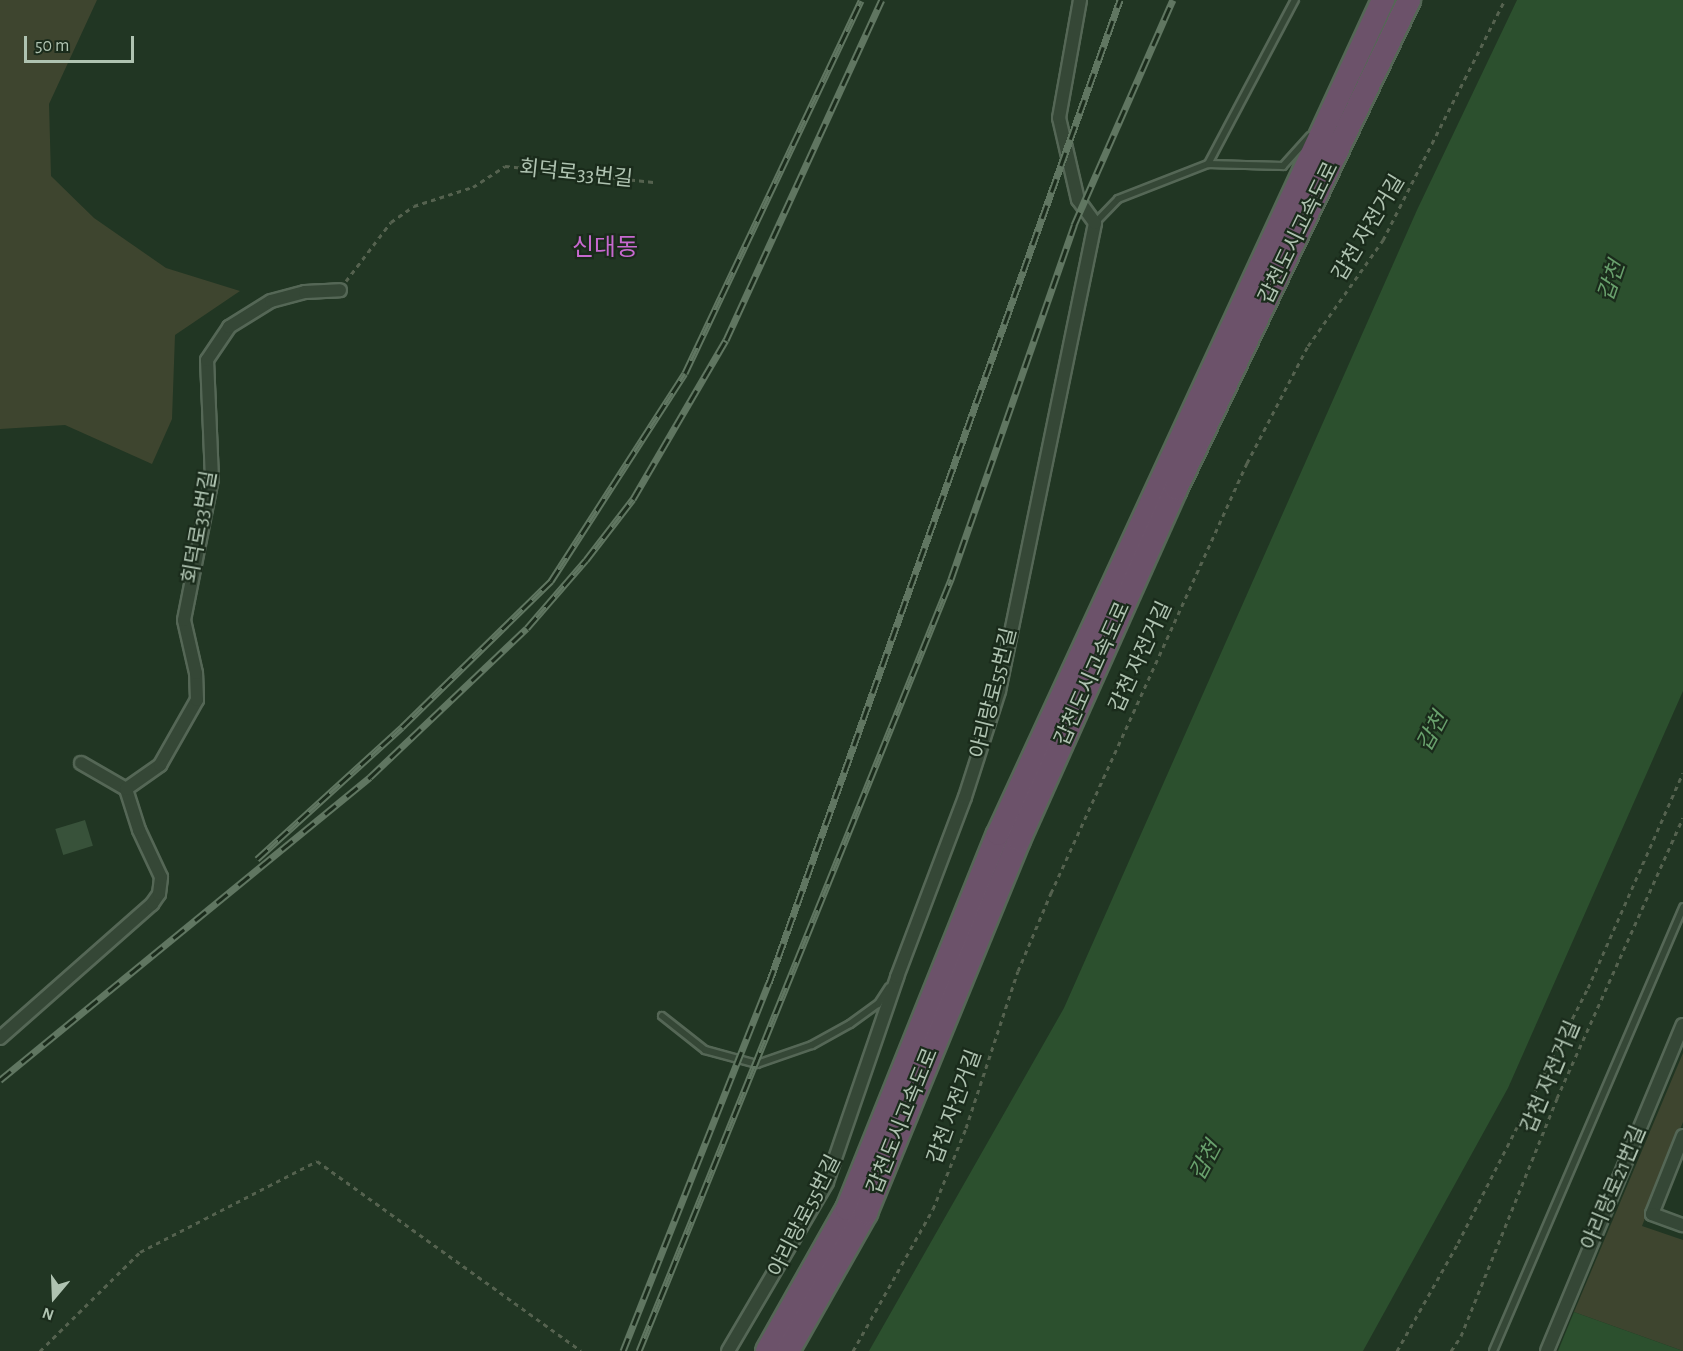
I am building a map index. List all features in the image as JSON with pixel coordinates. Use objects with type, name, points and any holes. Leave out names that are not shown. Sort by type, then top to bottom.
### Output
[{"type":"highway","name":"갑천도시고속도로","points":[[766,1351],[848,1209],[998,834],[1157,483],[1337,106],[1383,0]]},
{"type":"highway","name":"갑천도시고속도로","points":[[788,1351],[866,1213],[1019,840],[1162,520],[1408,0]]},
{"type":"street","points":[[1080,0],[1059,118],[1078,200],[1095,224]]},
{"type":"street","name":"아리랑로55번길","points":[[728,1351],[827,1182],[875,1049],[897,977],[965,797],[999,691],[1095,224]]},
{"type":"street","name":"회덕로33번길","points":[[126,789],[160,765],[197,700],[196,673],[184,620],[212,479],[207,360],[229,327],[271,301],[305,292],[340,290]]},
{"type":"street","points":[[0,1038],[152,904],[159,894],[161,877],[139,830],[126,789],[81,764]]},
{"type":"street","name":"아리랑로21번길","points":[[1547,1351],[1683,1026]]},
{"type":"street","points":[[1683,1136],[1652,1214],[1683,1225]]},
{"type":"lane","points":[[1208,164],[1295,0]]},
{"type":"lane","points":[[1095,224],[1118,198],[1208,164],[1283,166],[1337,106]]},
{"type":"lane","points":[[1493,1351],[1683,907]]},
{"type":"lane","points":[[662,1016],[705,1050],[757,1064],[812,1045],[850,1024],[878,1004],[897,977]]},
{"type":"path","name":"갑천 자전거길","points":[[853,1351],[933,1209],[966,1128],[1018,971],[1051,893],[1246,463],[1308,346],[1383,240],[1505,0]]},
{"type":"path","name":"회덕로33번길","points":[[340,290],[391,222],[414,206],[473,187],[505,166],[652,182]]},
{"type":"path","points":[[1397,1351],[1468,1224],[1588,988],[1683,772]]},
{"type":"path","name":"갑천 자전거길","points":[[1451,1351],[1461,1336],[1562,1087],[1683,818]]},
{"type":"path","points":[[40,1351],[140,1252],[317,1161],[581,1351]]},
{"type":"shaded area","points":[[0,0],[97,0],[49,104],[51,176],[94,218],[166,268],[240,291],[175,335],[172,419],[152,464],[65,425],[0,429]]},
{"type":"shaded area","points":[[1683,1053],[1683,1122],[1642,1226],[1683,1240],[1683,1351],[1574,1312]]},
{"type":"water","name":"갑천","points":[[1517,0],[1683,0],[1683,691],[1508,1088],[1363,1351],[869,1351],[1064,1008],[1417,210]]},
{"type":"water","points":[[1574,1312],[1683,1351],[1558,1351]]},
{"type":"building","points":[[85,820],[93,846],[63,855],[55,829]]},
{"type":"railway","points":[[257,859],[402,727],[551,581],[685,373],[861,0]]},
{"type":"railway","points":[[0,1080],[370,777],[527,628],[586,560],[633,499],[726,340],[882,0]]},
{"type":"railway","points":[[623,1351],[769,983],[1120,0]]},
{"type":"railway","points":[[639,1351],[951,579],[1074,225],[1173,0]]},
{"type":"district","name":"신대동","points":[[605,249]]}]
